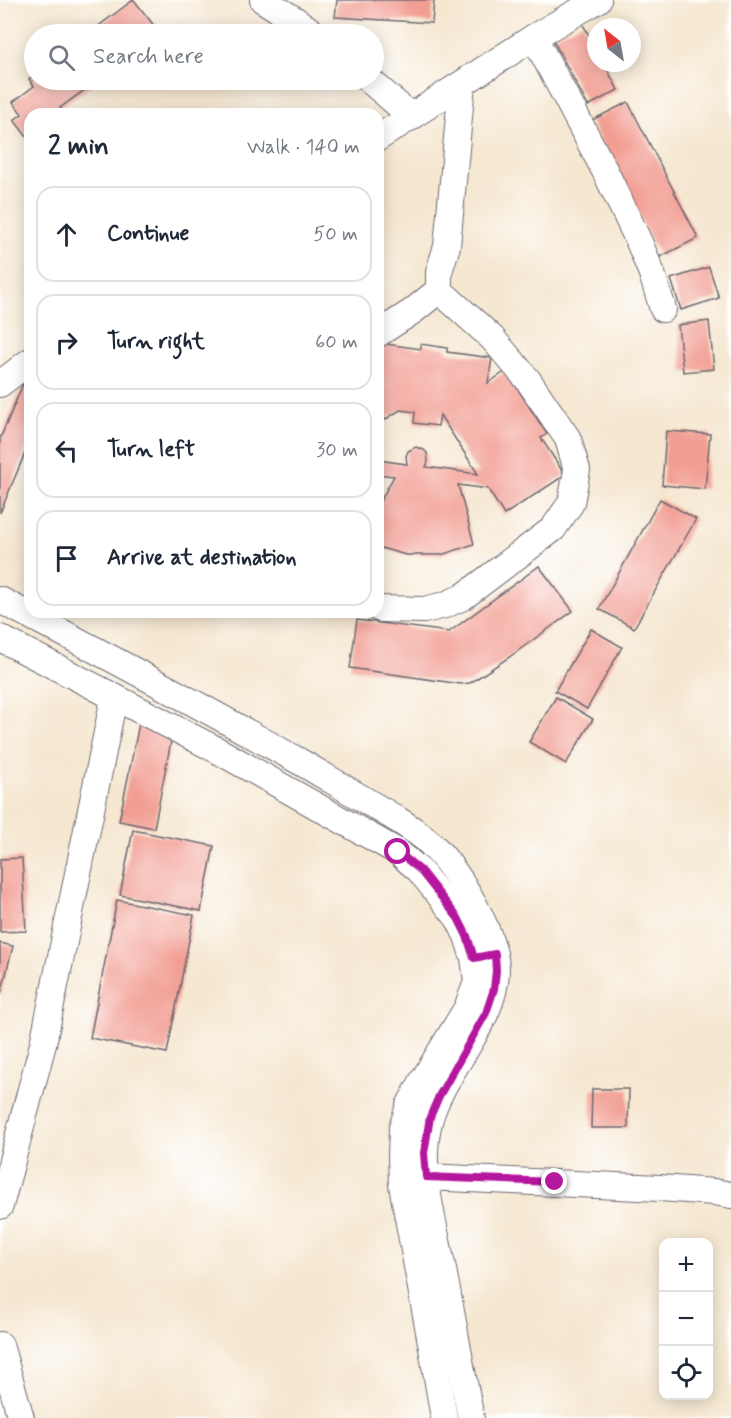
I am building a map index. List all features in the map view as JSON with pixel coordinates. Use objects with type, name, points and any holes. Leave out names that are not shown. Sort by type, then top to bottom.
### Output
[{"type":"street","points":[[263,0],[301,24]]},
{"type":"street","points":[[384,134],[585,3]]},
{"type":"street","points":[[534,37],[606,173],[640,244],[663,309]]},
{"type":"street","points":[[384,609],[424,610],[445,605],[463,597],[553,529],[570,503],[577,470],[568,439],[528,380],[492,338],[439,290],[439,272],[447,246],[462,84]]},
{"type":"street","points":[[381,90],[412,117]]},
{"type":"street","points":[[384,330],[439,290]]},
{"type":"street","points":[[0,384],[24,366]]},
{"type":"street","points":[[0,600],[24,612]]},
{"type":"street","points":[[35,618],[216,715],[356,794],[414,830],[431,844],[454,872],[484,924],[484,956],[467,1008],[422,1082],[409,1106],[402,1128],[400,1156],[402,1185],[444,1418]]},
{"type":"street","points":[[0,638],[217,750],[398,852],[420,870],[458,918],[467,936],[496,971],[494,989],[486,1013],[439,1096],[430,1117],[424,1153],[426,1177],[471,1418]]},
{"type":"street","points":[[0,1206],[43,1044],[114,698]]},
{"type":"street","points":[[426,1177],[648,1188],[731,1195]]},
{"type":"street","points":[[0,1345],[21,1418]]},
{"type":"building","points":[[134,0],[153,24],[101,24]]},
{"type":"building","points":[[337,0],[434,0],[432,23],[335,17]]},
{"type":"building","points":[[582,23],[587,32],[587,72],[609,72],[618,90],[588,106],[552,38]]},
{"type":"building","points":[[29,90],[84,90],[60,108],[24,108],[24,133],[14,120],[22,114],[13,102]]},
{"type":"building","points":[[628,102],[698,238],[660,257],[590,121]]},
{"type":"building","points":[[709,267],[719,298],[681,310],[671,279]]},
{"type":"building","points":[[709,321],[714,369],[683,372],[678,325]]},
{"type":"building","points":[[384,344],[421,349],[421,344],[447,348],[447,352],[492,358],[488,383],[506,371],[547,434],[541,438],[565,475],[504,515],[488,489],[458,485],[474,544],[441,555],[406,555],[384,549],[384,494],[394,476],[384,475],[384,461],[407,464],[408,451],[416,447],[427,453],[426,467],[478,474],[440,415],[438,426],[414,423],[415,412],[400,410],[384,420]]},
{"type":"building","points":[[24,384],[24,455],[0,513],[0,439]]},
{"type":"building","points":[[666,431],[710,434],[705,489],[662,485]]},
{"type":"building","points":[[660,499],[696,519],[634,628],[599,609]]},
{"type":"building","points":[[539,566],[573,611],[470,683],[461,684],[350,668],[357,620],[449,632]]},
{"type":"building","points":[[591,629],[622,647],[587,709],[555,691]]},
{"type":"building","points":[[556,697],[593,719],[566,764],[529,742]]},
{"type":"building","points":[[139,724],[173,731],[154,828],[119,821]]},
{"type":"building","points":[[133,830],[214,846],[201,911],[120,895]]},
{"type":"building","points":[[22,858],[26,931],[0,932],[0,859]]},
{"type":"building","points":[[117,900],[194,915],[167,1053],[90,1038]]},
{"type":"building","points":[[0,943],[13,946],[1,994],[0,994]]},
{"type":"building","points":[[592,1089],[629,1089],[628,1128],[591,1128]]},
{"type":"route","points":[[398,852],[420,870],[458,918],[474,958],[495,954],[494,989],[486,1013],[439,1096],[430,1117],[424,1153],[426,1177],[555,1182]]}]
